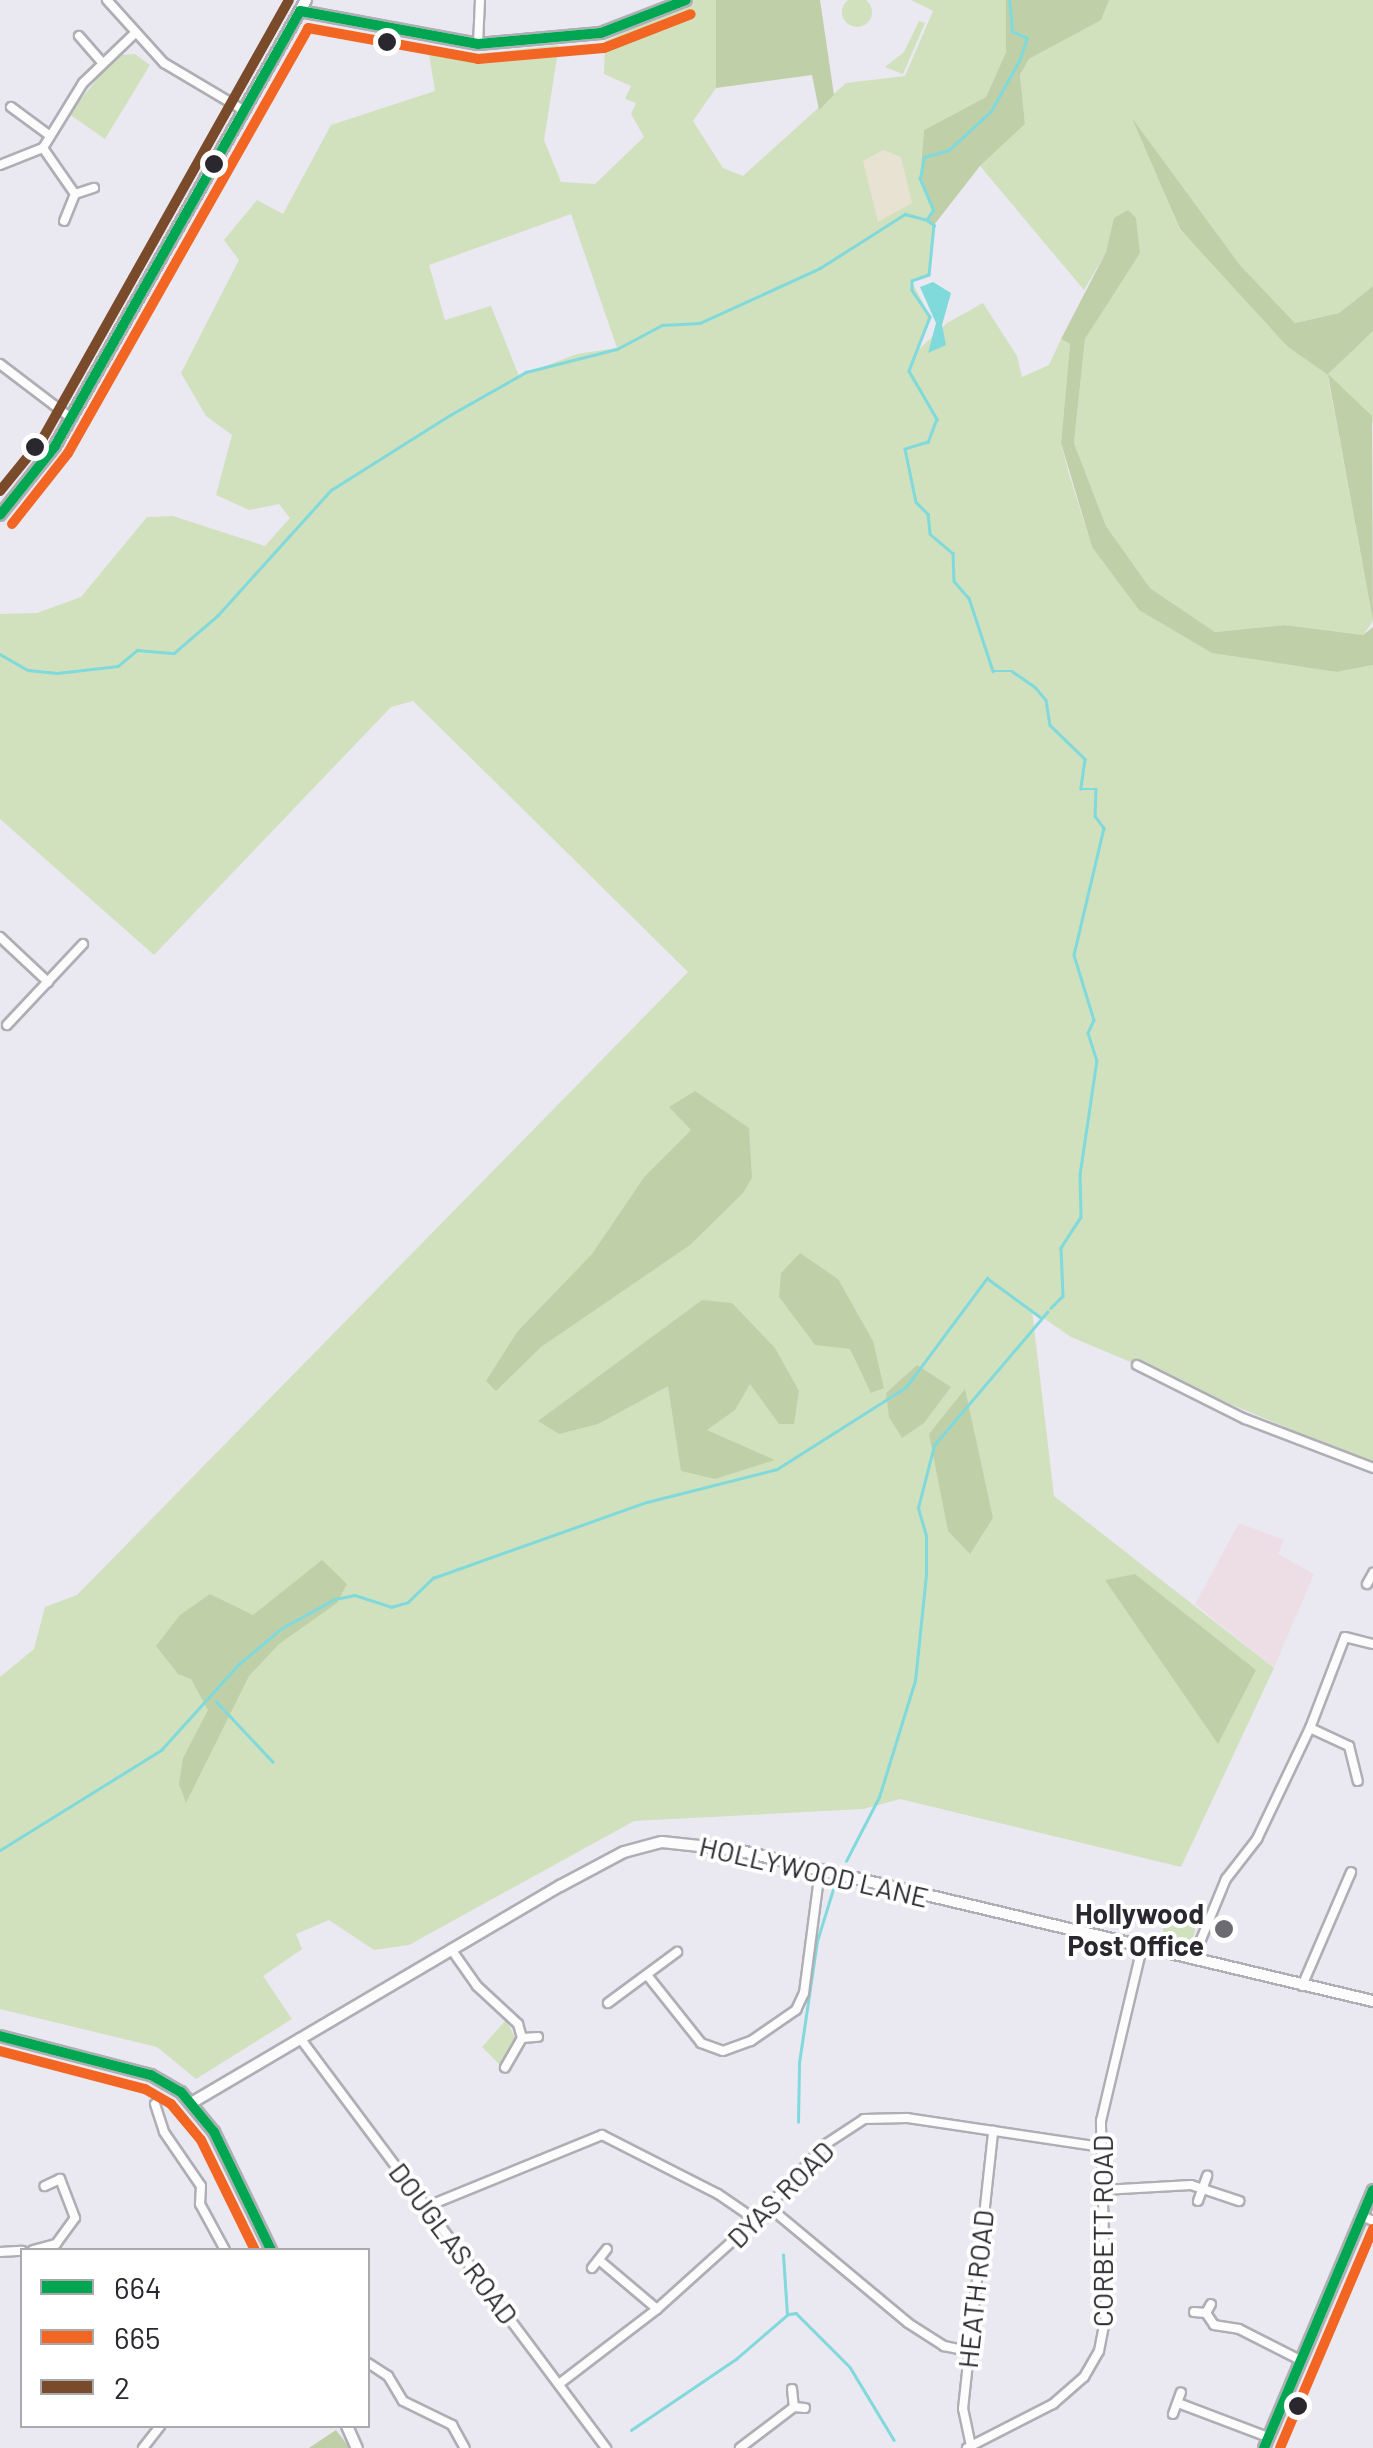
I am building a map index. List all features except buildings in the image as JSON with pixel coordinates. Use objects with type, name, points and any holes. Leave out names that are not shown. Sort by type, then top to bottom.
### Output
[{"type":"street","points":[[478,44],[480,0]]},
{"type":"street","points":[[0,515],[71,418],[304,6],[478,44],[602,32],[686,0]]},
{"type":"street","points":[[111,2],[133,35],[164,63],[245,112]]},
{"type":"street","points":[[0,165],[43,148],[48,135],[102,62],[133,35]]},
{"type":"street","points":[[78,36],[102,62]]},
{"type":"street","points":[[11,107],[48,135]]},
{"type":"street","points":[[43,148],[75,194]]},
{"type":"street","points":[[75,194],[94,188]]},
{"type":"street","points":[[64,222],[75,194]]},
{"type":"street","points":[[0,364],[71,418]]},
{"type":"street","points":[[0,937],[48,982]]},
{"type":"street","points":[[7,1025],[83,944]]},
{"type":"street","points":[[1137,1365],[1245,1419],[1373,1468]]},
{"type":"street","points":[[1367,1584],[1373,1573]]},
{"type":"street","points":[[1193,1959],[1226,1879],[1257,1839],[1310,1728],[1345,1637],[1373,1644]]},
{"type":"street","points":[[1310,1728],[1349,1746],[1358,1781]]},
{"type":"street","name":"HOLLYWOOD LANE","points":[[192,2102],[451,1948],[646,1845],[706,1846],[820,1869],[1373,2001]]},
{"type":"street","points":[[647,1975],[702,2043],[723,2050],[751,2041],[796,2010],[804,1993],[820,1869]]},
{"type":"street","points":[[1302,1986],[1351,1872]]},
{"type":"street","points":[[1331,1886],[1345,1892]]},
{"type":"street","points":[[451,1948],[476,1986],[518,2024],[522,2038],[505,2067]]},
{"type":"street","name":"CORBETT ROAD","points":[[969,2447],[1053,2404],[1096,2358],[1106,2316],[1100,2146],[1103,2103],[1142,1948]]},
{"type":"street","points":[[608,2003],[677,1952]]},
{"type":"street","points":[[0,2036],[151,2075],[192,2102],[267,2248]]},
{"type":"street","points":[[522,2038],[538,2037]]},
{"type":"street","name":"DOUGLAS ROAD","points":[[300,2038],[606,2448]]},
{"type":"street","points":[[170,2110],[157,2109],[201,2186],[200,2204],[224,2248]]},
{"type":"street","name":"DYAS ROAD","points":[[559,2384],[657,2309],[756,2220],[826,2144],[864,2119],[907,2118],[1100,2146]]},
{"type":"street","name":"HEATH ROAD","points":[[969,2447],[963,2409],[993,2131]]},
{"type":"street","points":[[428,2206],[602,2135],[718,2194],[756,2220]]},
{"type":"street","points":[[1198,2201],[1207,2176]]},
{"type":"street","points":[[40,2248],[56,2244],[74,2218],[60,2179],[45,2186]]},
{"type":"street","points":[[1103,2190],[1201,2188],[1239,2201]]},
{"type":"street","points":[[1178,2403],[1266,2442],[1300,2360],[1368,2218],[1373,2190]]},
{"type":"street","points":[[769,2207],[908,2323],[937,2343],[968,2351]]},
{"type":"street","points":[[607,2249],[595,2264],[657,2309]]},
{"type":"street","points":[[1194,2312],[1208,2308],[1214,2325],[1239,2329],[1300,2360]]},
{"type":"street","points":[[370,2364],[388,2376],[403,2401],[452,2425],[465,2448]]},
{"type":"street","points":[[792,2389],[794,2407]]},
{"type":"street","points":[[1173,2414],[1181,2392]]},
{"type":"street","points":[[740,2448],[794,2407],[806,2408]]},
{"type":"street","points":[[143,2448],[158,2428]]},
{"type":"shaded area","points":[[1239,1523],[1284,1540],[1278,1554],[1314,1574],[1274,1668],[1195,1604]]},
{"type":"green space","points":[[850,-1],[864,-1],[871,6],[871,18],[863,26],[851,26],[843,18],[843,6]]},
{"type":"green space","points":[[695,0],[716,0],[716,88],[693,121],[723,168],[743,176],[846,83],[905,76],[933,11],[911,0],[1006,0],[1006,52],[986,97],[924,130],[920,179],[933,210],[927,220],[934,225],[929,275],[912,282],[930,317],[915,353],[947,323],[983,303],[1017,356],[1022,377],[1049,365],[1061,339],[1070,344],[1061,443],[1069,474],[1092,547],[1140,610],[1191,637],[1337,672],[1373,665],[1373,1464],[1071,1337],[1032,1310],[1054,1496],[1274,1668],[1181,1867],[900,1799],[863,1809],[634,1821],[409,1945],[374,1950],[329,1920],[296,1934],[302,1949],[263,1976],[292,2019],[196,2079],[157,2047],[0,2009],[0,1677],[34,1649],[45,1607],[77,1595],[688,972],[413,701],[391,707],[154,955],[0,819],[0,614],[37,613],[81,597],[147,517],[173,516],[265,546],[290,518],[279,504],[249,510],[216,495],[232,435],[206,416],[181,373],[239,260],[224,240],[257,200],[283,214],[331,125],[435,91],[428,48],[478,54],[559,45],[544,140],[561,182],[595,184],[644,137],[631,114],[636,103],[625,99],[631,86],[604,74],[605,41]],"holes":[[[571,214],[617,348],[577,354],[519,376],[491,306],[445,320],[429,265]]]},
{"type":"green space","points":[[716,0],[820,0],[834,95],[819,110],[812,75],[716,88]]},
{"type":"green space","points":[[1006,0],[1109,0],[1101,20],[1029,59],[1020,75],[1025,124],[980,166],[934,225],[927,220],[933,210],[920,179],[924,130],[986,97],[1006,52]]},
{"type":"green space","points":[[1109,0],[1373,0],[1373,286],[1339,313],[1295,323],[1240,265],[1137,125],[1180,230],[1333,363],[1373,331],[1373,423],[1328,377],[1373,621],[1363,635],[1285,625],[1215,632],[1150,588],[1106,526],[1074,443],[1085,339],[1139,253],[1115,218],[1106,252],[1084,290],[980,166],[1025,124],[1020,75],[1029,59],[1100,20]]},
{"type":"green space","points":[[919,21],[925,23],[903,74],[885,67],[904,52]]},
{"type":"green space","points":[[135,54],[150,65],[105,139],[69,114],[105,69],[122,55]]},
{"type":"green space","points":[[1132,118],[1240,265],[1295,323],[1339,313],[1373,286],[1373,331],[1328,374],[1372,416],[1373,621],[1328,375],[1287,346],[1180,229]]},
{"type":"green space","points":[[1128,210],[1136,218],[1140,253],[1085,339],[1074,443],[1106,526],[1150,588],[1215,632],[1285,625],[1363,635],[1373,627],[1373,665],[1337,672],[1212,653],[1139,610],[1092,547],[1061,443],[1070,344],[1061,339],[1106,252],[1114,218]]},
{"type":"green space","points":[[695,1091],[749,1128],[752,1178],[743,1193],[690,1245],[541,1347],[496,1391],[486,1381],[517,1332],[592,1254],[645,1176],[691,1130],[669,1107]]},
{"type":"green space","points":[[800,1253],[838,1279],[873,1341],[884,1388],[871,1393],[850,1349],[815,1345],[779,1297],[781,1273]]},
{"type":"green space","points":[[702,1300],[732,1303],[775,1348],[799,1391],[794,1424],[779,1424],[750,1384],[735,1410],[707,1430],[775,1460],[715,1479],[681,1471],[668,1386],[598,1424],[559,1434],[538,1421]]},
{"type":"green space","points":[[917,1365],[951,1387],[924,1423],[902,1438],[889,1417],[886,1393]]},
{"type":"green space","points":[[965,1389],[993,1518],[970,1554],[948,1531],[929,1434]]},
{"type":"green space","points":[[322,1560],[347,1584],[337,1603],[279,1644],[249,1676],[186,1803],[179,1784],[183,1758],[208,1710],[191,1679],[178,1674],[156,1646],[180,1615],[210,1594],[253,1615]]},
{"type":"green space","points":[[1135,1574],[1256,1670],[1218,1744],[1105,1580]]},
{"type":"green space","points":[[1179,1913],[1190,1918],[1195,1929],[1190,1940],[1179,1945],[1168,1940],[1163,1929],[1168,1918]]},
{"type":"green space","points":[[506,2020],[517,2041],[500,2065],[482,2047]]},
{"type":"green space","points":[[336,2430],[350,2448],[309,2448]]},
{"type":"sand","points":[[883,150],[901,157],[912,203],[878,222],[863,161]]},
{"type":"water","points":[[933,282],[951,293],[942,325],[946,345],[928,353],[936,323],[920,287]]},
{"type":"waterway","points":[[927,219],[933,210],[920,179],[924,157],[949,150],[991,111],[1019,61],[1027,38],[1012,32],[1009,0]]},
{"type":"waterway","points":[[0,654],[28,670],[57,673],[118,666],[137,650],[174,653],[217,616],[331,490],[450,415],[526,372],[617,349],[662,325],[700,323],[820,268],[905,214],[927,220],[934,225],[929,275],[912,281],[912,290],[930,317],[909,371],[937,419],[928,442],[905,449],[916,502],[928,514],[930,534],[953,553],[954,581],[969,598],[993,671],[1012,671],[1035,687],[1046,700],[1050,725],[1085,759],[1081,789],[1096,789],[1095,816],[1104,828],[1074,955],[1094,1020],[1088,1033],[1097,1060],[1080,1175],[1081,1217],[1061,1248],[1063,1296],[1051,1308]]},
{"type":"waterway","points":[[0,1850],[161,1750],[238,1665],[282,1628],[335,1599],[355,1595],[391,1607],[408,1602],[433,1578],[647,1502],[777,1469],[906,1387],[987,1278],[1040,1317]]},
{"type":"waterway","points":[[846,1861],[879,1797],[915,1681],[926,1575],[926,1536],[918,1508],[934,1445],[1047,1312]]},
{"type":"waterway","points":[[216,1701],[273,1762]]},
{"type":"waterway","points":[[798,2122],[799,2063],[817,1941],[835,1883]]},
{"type":"waterway","points":[[631,2430],[736,2359],[787,2315],[783,2255]]},
{"type":"waterway","points":[[789,2314],[796,2313],[850,2367],[894,2440]]},
{"type":"transit line","name":"2","points":[[0,491],[43,438],[289,0]]},
{"type":"transit line","name":"664","points":[[0,515],[55,446],[300,11],[478,44],[601,33],[686,0]]},
{"type":"transit line","name":"665","points":[[12,524],[68,453],[308,28],[478,59],[604,48],[691,14]]},
{"type":"transit line","name":"664","points":[[0,2036],[151,2075],[181,2092],[214,2132],[270,2248]]},
{"type":"transit line","name":"665","points":[[0,2051],[145,2089],[171,2104],[201,2140],[254,2248]]},
{"type":"transit line","name":"664","points":[[1264,2448],[1373,2190]]},
{"type":"transit line","name":"665","points":[[1280,2448],[1373,2229]]},
{"type":"place","name":"Hollywood Post Office","points":[[1224,1929]]}]
